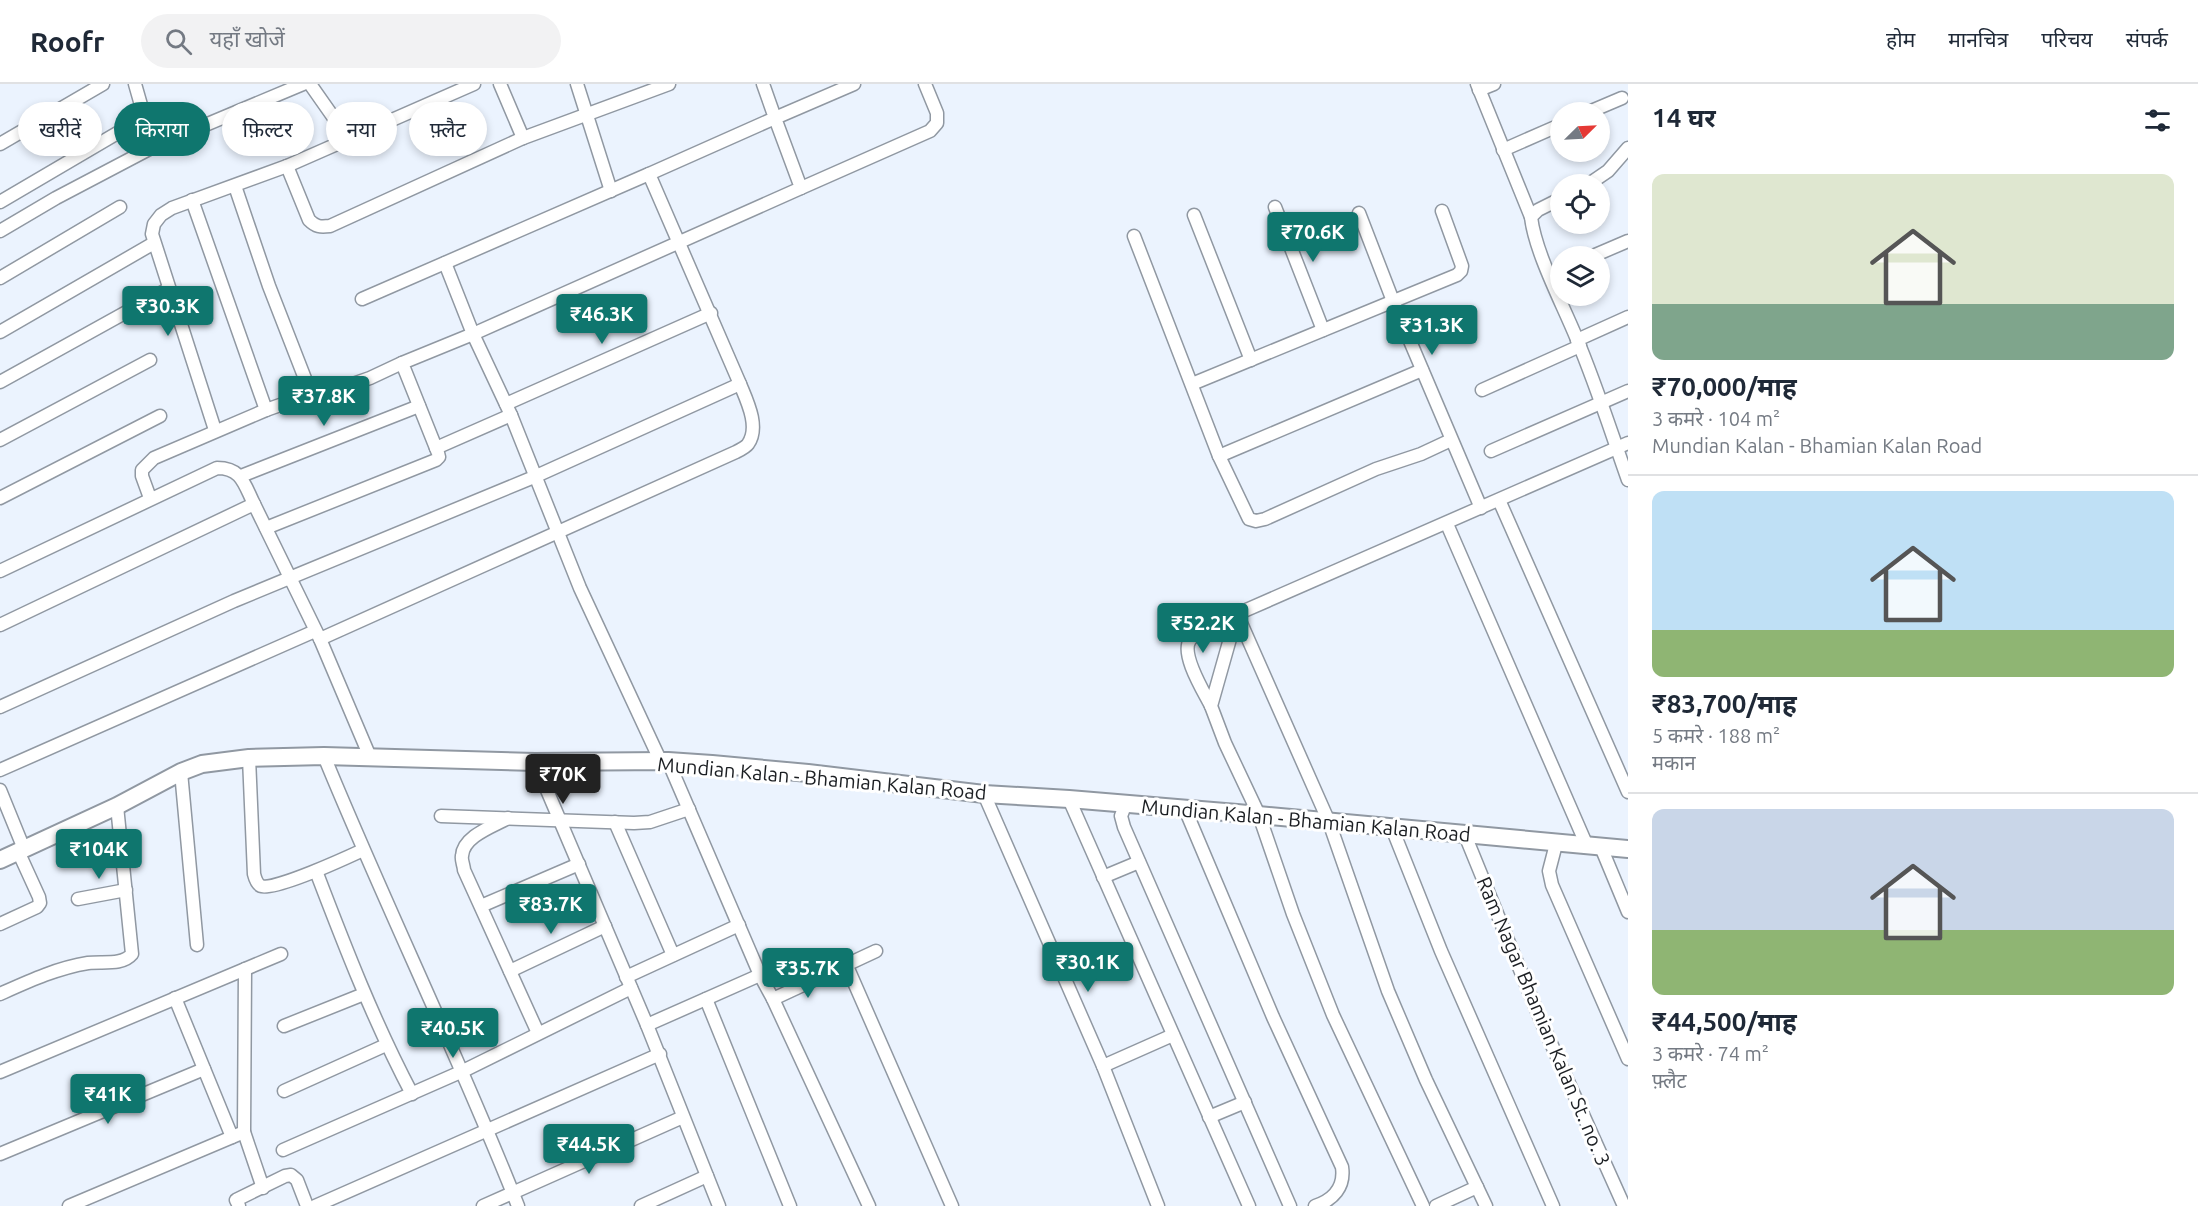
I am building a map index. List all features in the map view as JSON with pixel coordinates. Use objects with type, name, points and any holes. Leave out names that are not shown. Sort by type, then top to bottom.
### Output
[{"type":"street","points":[[0,144],[103,84]]},
{"type":"street","points":[[135,84],[139,102]]},
{"type":"street","points":[[210,123],[303,84]]},
{"type":"street","points":[[310,84],[326,107]]},
{"type":"street","points":[[397,117],[474,84]]},
{"type":"street","points":[[500,84],[523,138]]},
{"type":"street","points":[[577,84],[611,191]]},
{"type":"street","points":[[287,165],[309,220],[321,227],[340,221],[523,138],[669,84]]},
{"type":"street","points":[[763,84],[801,188]]},
{"type":"street","points":[[150,498],[142,470],[154,458],[266,410],[311,394],[359,382],[473,334],[930,131],[938,123],[937,113],[925,84]]},
{"type":"street","points":[[1494,84],[1478,87],[1531,217],[1532,228],[1550,264]]},
{"type":"street","points":[[362,299],[849,85]]},
{"type":"street","points":[[1610,103],[1622,98]]},
{"type":"street","points":[[1503,150],[1550,129]]},
{"type":"street","points":[[0,202],[114,135]]},
{"type":"street","points":[[215,430],[154,243],[152,234],[154,224],[161,215],[192,200],[235,186],[326,148]]},
{"type":"street","points":[[1604,174],[1628,148]]},
{"type":"street","points":[[0,231],[56,198],[136,156]]},
{"type":"street","points":[[1608,171],[1628,165]]},
{"type":"street","points":[[0,770],[556,532],[748,445],[753,430],[751,412],[711,314],[649,174]]},
{"type":"street","points":[[235,186],[269,286],[311,394]]},
{"type":"street","points":[[192,200],[266,410]]},
{"type":"street","points":[[1531,217],[1538,210],[1550,204]]},
{"type":"street","points":[[0,278],[120,207]]},
{"type":"street","points":[[1275,207],[1323,330]]},
{"type":"street","points":[[1192,384],[1461,271],[1462,266],[1442,211]]},
{"type":"street","points":[[1359,213],[1393,301],[1481,508]]},
{"type":"street","points":[[1194,215],[1251,360]]},
{"type":"street","points":[[1134,236],[1219,456],[1243,511],[1249,519],[1256,521],[1265,519],[1376,469],[1420,454],[1451,440]]},
{"type":"street","points":[[1610,249],[1628,241]]},
{"type":"street","points":[[0,332],[154,243]]},
{"type":"street","points":[[445,263],[473,334],[509,410],[556,532],[689,809],[760,975],[869,1206]]},
{"type":"street","points":[[0,381],[168,289]]},
{"type":"street","points":[[1566,306],[1601,403],[1622,445],[1628,480]]},
{"type":"street","points":[[436,448],[509,410],[711,314]]},
{"type":"street","points":[[1482,390],[1628,317]]},
{"type":"street","points":[[0,440],[150,360]]},
{"type":"street","points":[[266,528],[439,457],[402,363]]},
{"type":"street","points":[[1219,456],[1422,370]]},
{"type":"street","points":[[0,707],[234,601],[534,477],[740,384]]},
{"type":"street","points":[[1491,451],[1628,391]]},
{"type":"street","points":[[241,476],[419,406]]},
{"type":"street","points":[[0,498],[160,416]]},
{"type":"street","points":[[1423,1206],[1333,1015],[1293,914],[1259,815],[1189,660],[1187,649],[1190,640],[1199,633],[1237,614],[1447,524],[1622,445]]},
{"type":"street","points":[[0,571],[150,498],[217,468],[229,468],[241,476],[317,635],[370,757]]},
{"type":"street","points":[[1499,500],[1628,792]]},
{"type":"street","points":[[0,625],[254,504]]},
{"type":"street","points":[[1447,524],[1594,847],[1628,912]]},
{"type":"street","points":[[1211,706],[1237,614]]},
{"type":"street","points":[[1237,614],[1329,822],[1388,991],[1426,1080],[1486,1206]]},
{"type":"street","points":[[324,756],[363,850],[463,1071],[518,1206]]},
{"type":"street","name":"Mundian Kalan - Bhamian Kalan Road","points":[[0,860],[202,764],[249,758],[324,756],[536,762],[665,762],[808,773],[984,794],[1126,803],[1628,849]]},
{"type":"street","points":[[249,758],[256,881],[261,886],[270,886],[316,871],[363,850]]},
{"type":"street","points":[[536,762],[660,1054],[719,1206]]},
{"type":"street","points":[[181,772],[197,945]]},
{"type":"street","points":[[0,790],[40,903],[37,907],[0,924]]},
{"type":"street","points":[[984,794],[1103,1066],[1158,1206]]},
{"type":"street","points":[[1069,799],[1249,1206]]},
{"type":"street","points":[[1126,803],[1121,816],[1139,862],[1290,1206]]},
{"type":"street","points":[[0,994],[63,968],[122,961],[128,959],[132,954],[117,806]]},
{"type":"street","points":[[441,816],[650,822],[689,809]]},
{"type":"street","points":[[1185,809],[1273,1017],[1342,1167],[1344,1178],[1339,1190],[1329,1199],[1315,1206]]},
{"type":"street","points":[[508,818],[465,845],[462,856],[464,870],[538,1033]]},
{"type":"street","points":[[615,822],[673,955]]},
{"type":"street","points":[[1392,828],[1441,951],[1553,1206]]},
{"type":"street","name":"Ram Nagar Bhamian Kalan St. no. 3","points":[[1465,835],[1541,1021],[1624,1206]]},
{"type":"street","points":[[1556,844],[1549,871],[1552,885],[1628,1059]]},
{"type":"street","points":[[1103,877],[1139,862]]},
{"type":"street","points":[[481,906],[579,864]]},
{"type":"street","points":[[316,871],[386,1046],[412,1094]]},
{"type":"street","points":[[78,899],[126,890]]},
{"type":"street","points":[[284,1150],[463,1071],[538,1033],[673,955],[739,925]]},
{"type":"street","points":[[510,971],[605,926]]},
{"type":"street","points":[[773,999],[876,951]]},
{"type":"street","points":[[0,1072],[281,954]]},
{"type":"street","points":[[846,964],[952,1206]]},
{"type":"street","points":[[244,969],[244,1132],[263,1188]]},
{"type":"street","points":[[647,1025],[760,975]]},
{"type":"street","points":[[284,1026],[364,994]]},
{"type":"street","points":[[175,998],[232,1137]]},
{"type":"street","points":[[706,999],[790,1206]]},
{"type":"street","points":[[1103,1066],[1173,1035]]},
{"type":"street","points":[[284,1091],[386,1046]]},
{"type":"street","points":[[315,1206],[660,1054]]},
{"type":"street","points":[[0,1154],[204,1069]]},
{"type":"street","points":[[1209,1117],[1245,1102]]},
{"type":"street","points":[[483,1206],[683,1117]]},
{"type":"street","points":[[69,1206],[244,1132]]},
{"type":"street","points":[[224,1206],[238,1203],[285,1176],[291,1175],[297,1180],[307,1206]]},
{"type":"street","points":[[641,1206],[707,1176]]},
{"type":"street","points":[[1436,1206],[1478,1187]]}]
